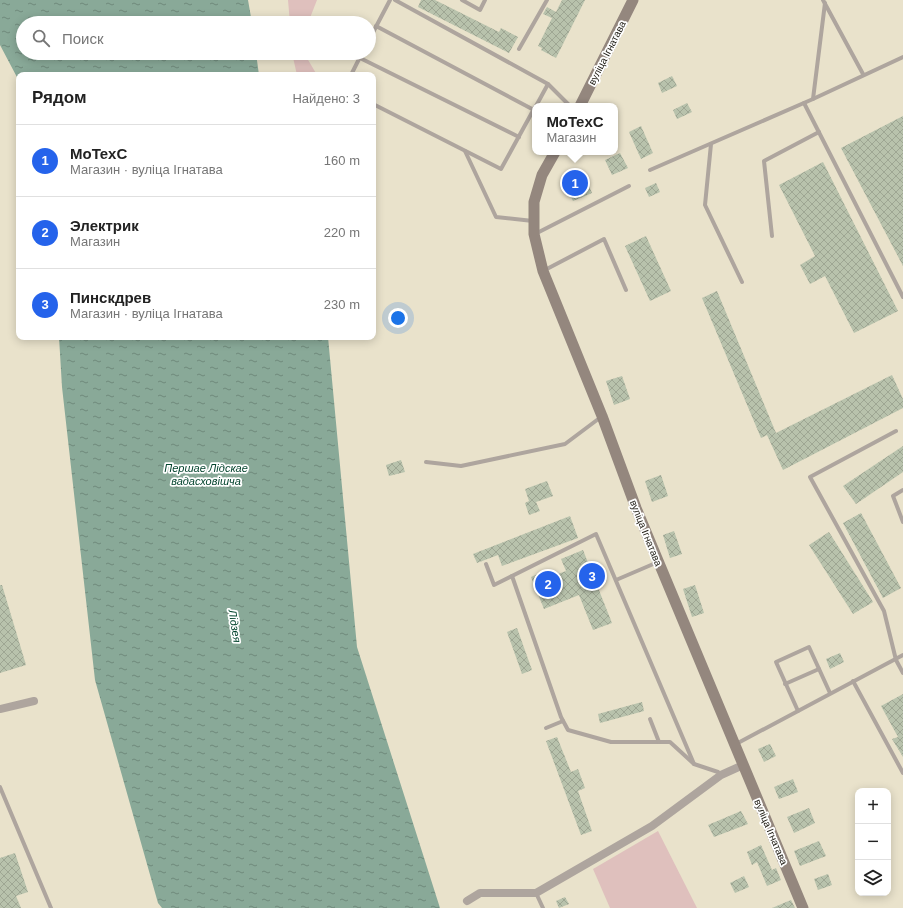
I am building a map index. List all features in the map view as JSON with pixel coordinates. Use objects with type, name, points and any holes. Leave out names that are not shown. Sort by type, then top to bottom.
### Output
[{"type":"street","name":"вуліца Ігнатава","points":[[582,103],[634,0]]},
{"type":"street","name":"вуліца Ігнатава","points":[[553,155],[542,175],[534,202],[534,234],[543,271],[602,416],[636,508],[658,562],[803,908]]},
{"type":"street","points":[[0,709],[34,701]]},
{"type":"street","points":[[467,901],[480,893],[536,893],[652,826],[721,775],[743,765]]},
{"type":"lane","points":[[390,0],[376,26],[532,106]]},
{"type":"lane","points":[[395,0],[548,84],[567,103]]},
{"type":"lane","points":[[462,0],[480,10],[485,0]]},
{"type":"lane","points":[[519,49],[547,0]]},
{"type":"lane","points":[[824,1],[863,74]]},
{"type":"lane","points":[[813,99],[824,1]]},
{"type":"lane","points":[[650,170],[813,99],[863,74],[903,57]]},
{"type":"lane","points":[[353,72],[359,60]]},
{"type":"lane","points":[[364,60],[519,137]]},
{"type":"lane","points":[[538,103],[548,84]]},
{"type":"lane","points":[[804,103],[903,297]]},
{"type":"lane","points":[[376,106],[501,169],[532,113]]},
{"type":"lane","points":[[772,236],[764,161],[820,132]]},
{"type":"lane","points":[[710,144],[705,205],[742,282]]},
{"type":"lane","points":[[465,151],[496,217],[533,221]]},
{"type":"lane","points":[[534,234],[629,186]]},
{"type":"lane","points":[[543,271],[604,239],[626,290]]},
{"type":"lane","points":[[426,462],[461,466],[565,444],[602,416]]},
{"type":"lane","points":[[896,431],[810,477],[884,611],[896,660],[903,673]]},
{"type":"lane","points":[[903,490],[893,496],[903,522]]},
{"type":"lane","points":[[486,564],[494,585],[596,534],[694,764]]},
{"type":"lane","points":[[616,580],[658,562]]},
{"type":"lane","points":[[512,576],[563,721],[568,730],[610,742],[670,742],[694,764],[718,772],[721,775]]},
{"type":"lane","points":[[798,711],[776,662],[809,647],[830,693]]},
{"type":"lane","points":[[734,745],[903,655]]},
{"type":"lane","points":[[786,684],[819,669]]},
{"type":"lane","points":[[853,681],[903,774]]},
{"type":"lane","points":[[650,719],[659,742]]},
{"type":"lane","points":[[546,728],[563,721]]},
{"type":"lane","points":[[0,787],[51,908]]},
{"type":"lane","points":[[536,893],[543,908]]},
{"type":"shaded area","points":[[288,0],[317,0],[311,16],[289,16]]},
{"type":"shaded area","points":[[294,60],[308,60],[315,72],[296,72]]},
{"type":"shaded area","points":[[658,831],[697,908],[610,908],[593,869]]},
{"type":"water","points":[[0,0],[248,0],[251,16],[16,16],[16,60],[257,60],[259,72],[16,72],[16,75],[0,45]]},
{"type":"water","name":"Першае Лідскае вадасховішча","points":[[59,340],[328,340],[357,647],[440,908],[162,908],[158,903],[95,680],[62,387]]},
{"type":"building","points":[[421,0],[435,0],[499,32],[501,28],[518,37],[509,53],[418,7]]},
{"type":"building","points":[[562,0],[585,0],[556,58],[541,50],[542,48],[538,46],[552,18],[543,14],[547,7],[556,12]]},
{"type":"building","points":[[672,76],[677,86],[662,93],[658,83]]},
{"type":"building","points":[[687,103],[692,112],[677,119],[673,110]]},
{"type":"building","points":[[903,116],[903,266],[841,148]]},
{"type":"building","points":[[641,126],[653,153],[641,159],[629,132]]},
{"type":"building","points":[[620,153],[628,168],[612,175],[605,160]]},
{"type":"building","points":[[823,162],[898,311],[854,333],[825,276],[810,284],[800,265],[815,256],[779,185]]},
{"type":"building","points":[[584,175],[592,193],[573,201],[565,184]]},
{"type":"building","points":[[656,183],[660,192],[649,197],[645,188]]},
{"type":"building","points":[[646,236],[671,291],[650,301],[625,246]]},
{"type":"building","points":[[717,291],[776,433],[892,375],[903,399],[903,408],[783,470],[767,435],[761,438],[702,298]]},
{"type":"building","points":[[622,376],[630,399],[614,405],[606,381]]},
{"type":"building","points":[[903,446],[903,472],[856,504],[843,486]]},
{"type":"building","points":[[401,460],[405,472],[389,476],[386,465]]},
{"type":"building","points":[[661,475],[668,496],[652,502],[645,481]]},
{"type":"building","points":[[547,481],[553,496],[536,502],[540,511],[529,515],[525,503],[529,501],[525,489]]},
{"type":"building","points":[[861,513],[901,588],[883,598],[843,523]]},
{"type":"building","points":[[570,516],[578,538],[502,566],[498,555],[477,563],[473,554]]},
{"type":"building","points":[[674,531],[682,554],[670,558],[663,535]]},
{"type":"building","points":[[829,532],[873,602],[853,614],[809,545]]},
{"type":"building","points":[[583,550],[612,623],[593,630],[579,595],[544,609],[531,577],[542,572],[545,579],[566,571],[561,559]]},
{"type":"building","points":[[0,585],[2,585],[26,665],[0,673]]},
{"type":"building","points":[[695,585],[704,613],[692,617],[683,589]]},
{"type":"building","points":[[517,628],[532,670],[522,674],[507,632]]},
{"type":"building","points":[[840,653],[844,662],[830,669],[826,659]]},
{"type":"building","points":[[903,694],[903,757],[892,739],[898,737],[881,706]]},
{"type":"building","points":[[642,702],[644,711],[600,723],[598,714]]},
{"type":"building","points":[[557,737],[571,772],[578,769],[585,788],[578,791],[592,831],[581,835],[546,741]]},
{"type":"building","points":[[770,744],[776,756],[764,762],[758,749]]},
{"type":"building","points":[[793,779],[798,792],[779,799],[774,787]]},
{"type":"building","points":[[809,808],[815,823],[794,833],[787,817]]},
{"type":"building","points":[[741,811],[748,824],[714,837],[708,825]]},
{"type":"building","points":[[819,841],[826,856],[800,866],[794,851]]},
{"type":"building","points":[[761,845],[772,870],[776,868],[781,880],[767,886],[757,862],[752,865],[747,852]]},
{"type":"building","points":[[15,853],[28,892],[16,896],[21,908],[0,908],[0,858]]},
{"type":"building","points":[[828,874],[832,885],[818,890],[814,879]]},
{"type":"building","points":[[744,876],[749,887],[735,893],[730,883]]},
{"type":"building","points":[[565,897],[569,904],[559,908],[556,901]]},
{"type":"building","points":[[791,900],[795,908],[772,908]]},
{"type":"place","name":"MoTexC","points":[[575,183]]},
{"type":"place","name":"Пинскдрев","points":[[592,576]]},
{"type":"place","name":"Электрик","points":[[548,584]]},
{"type":"water label","name":"Лідзея","points":[[235,626]]}]
